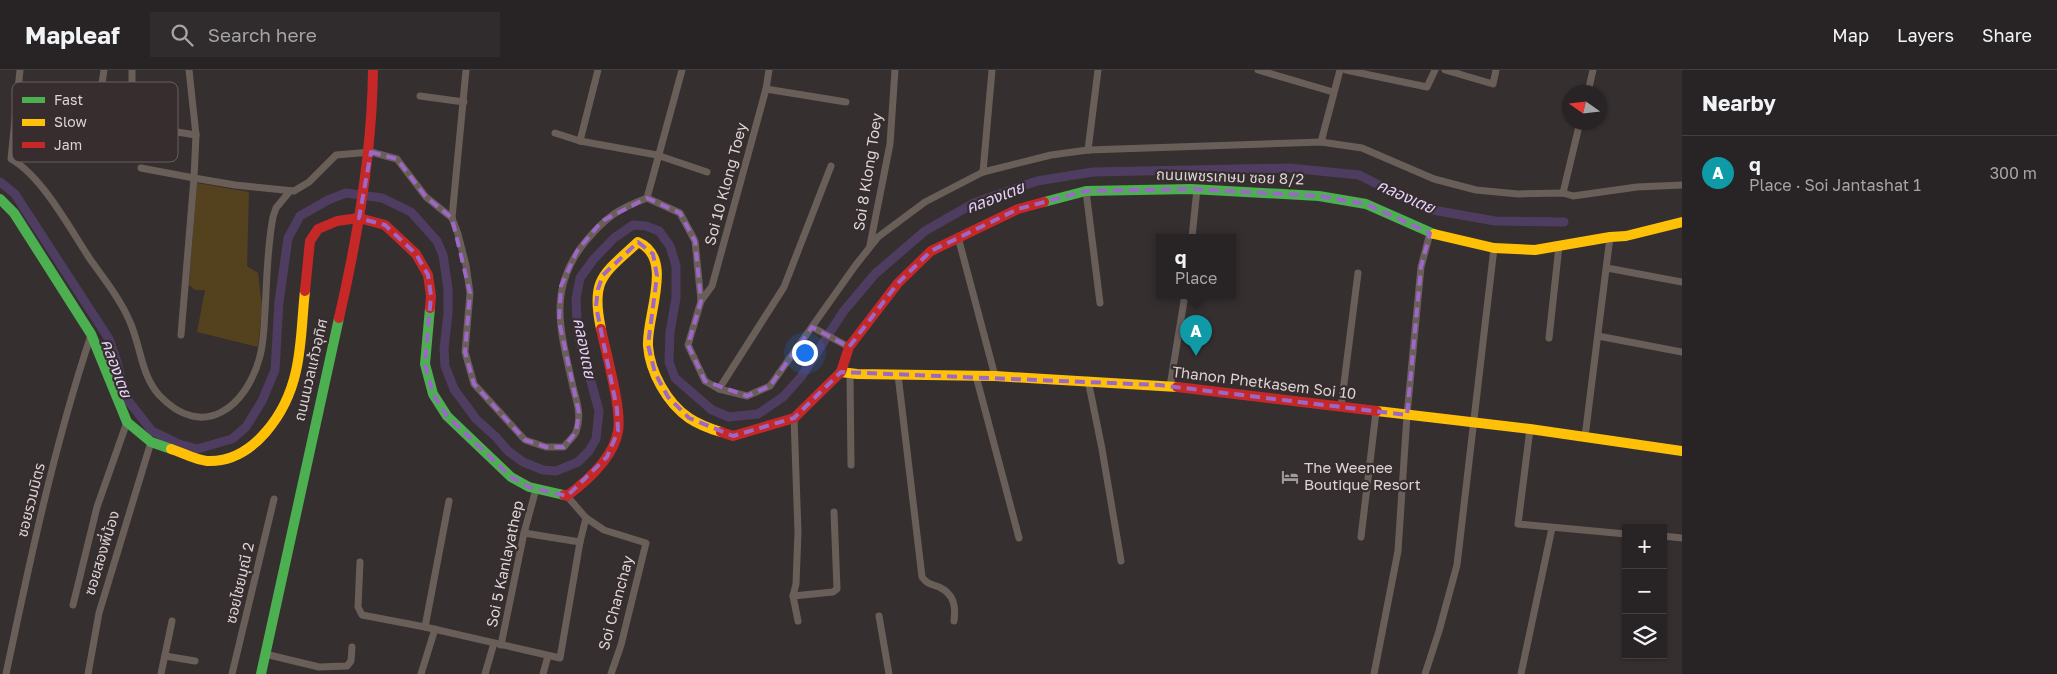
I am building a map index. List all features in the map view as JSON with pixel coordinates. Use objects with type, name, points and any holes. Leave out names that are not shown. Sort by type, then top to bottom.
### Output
[{"type":"street","points":[[181,335],[196,135],[189,70]]},
{"type":"street","name":"ถนนนวลแก้วอุทิศ","points":[[260,674],[359,216],[370,152],[373,70]]},
{"type":"street","points":[[466,70],[452,218],[466,265],[470,293],[465,352],[474,384],[525,440],[546,447],[564,447],[576,432],[579,413],[559,321],[561,286],[577,251],[602,222],[624,207],[647,198],[680,212],[695,241],[701,301],[688,345],[706,381],[719,389],[746,396],[770,386],[878,237],[925,202],[983,172],[1051,155],[1088,150],[1321,142],[1362,148],[1434,178],[1476,190],[1518,194],[1563,193],[1573,196],[1637,187],[1682,185]]},
{"type":"street","points":[[580,141],[598,70]]},
{"type":"street","points":[[647,198],[657,155],[682,70]]},
{"type":"street","name":"Soi 10 Klong Toey","points":[[701,301],[712,286],[766,89],[769,70]]},
{"type":"street","name":"Soi 8 Klong Toey","points":[[869,248],[890,144],[895,70]]},
{"type":"street","points":[[983,172],[992,70]]},
{"type":"street","points":[[1088,150],[1098,70]]},
{"type":"street","points":[[1258,70],[1333,92]]},
{"type":"street","points":[[1321,142],[1340,70]]},
{"type":"street","points":[[1346,70],[1427,88],[1435,70]]},
{"type":"street","points":[[1445,70],[1493,84],[1496,70]]},
{"type":"street","points":[[1590,85],[1593,70]]},
{"type":"street","points":[[766,89],[846,102]]},
{"type":"street","points":[[420,96],[464,102]]},
{"type":"street","points":[[1563,193],[1578,130]]},
{"type":"street","points":[[178,132],[196,135]]},
{"type":"street","points":[[554,133],[580,141],[657,155],[707,172]]},
{"type":"street","points":[[141,168],[235,185],[290,191],[298,189],[309,182],[336,155],[370,152],[397,159],[426,197],[452,218]]},
{"type":"street","points":[[17,162],[38,182],[122,307],[137,338],[145,373],[153,388],[169,404],[184,413],[202,417],[225,412],[240,397],[254,373],[262,346],[273,217],[276,208],[290,191]]},
{"type":"street","points":[[719,389],[784,287],[831,166]]},
{"type":"street","points":[[1192,234],[1197,189]]},
{"type":"street","name":"ถนนเพชรเกษม ซอย 8/2","points":[[845,373],[849,347],[898,283],[932,251],[1018,209],[1086,191],[1197,189],[1319,196],[1366,204],[1430,233],[1494,248],[1535,250],[1626,236],[1682,222]]},
{"type":"street","points":[[1086,191],[1100,303]]},
{"type":"street","points":[[0,199],[14,214],[92,334],[127,422],[151,442],[206,461],[232,457],[246,450],[260,439],[277,416],[295,378],[310,241],[318,229],[337,221],[359,216],[385,225],[416,254],[428,274],[431,296],[425,364],[434,394],[447,416],[511,477],[536,489],[567,496],[584,483],[607,457],[618,431],[617,409],[596,306],[598,289],[603,275],[638,242],[646,246],[653,254],[657,276],[648,345],[655,373],[668,397],[689,418],[719,432],[734,436],[794,418],[845,373]]},
{"type":"street","points":[[1374,674],[1398,551],[1407,415],[1421,267],[1430,233]]},
{"type":"street","points":[[958,237],[995,376]]},
{"type":"street","points":[[1585,437],[1610,237]]},
{"type":"street","points":[[1549,338],[1559,246]]},
{"type":"street","points":[[1425,674],[1440,631],[1457,565],[1494,248]]},
{"type":"street","points":[[1606,268],[1682,282]]},
{"type":"street","points":[[1341,407],[1358,273]]},
{"type":"street","points":[[1170,386],[1184,299]]},
{"type":"street","points":[[812,327],[849,347]]},
{"type":"street","name":"ซอยรวมมิตร","points":[[6,674],[38,525],[76,380],[92,334]]},
{"type":"street","points":[[1598,336],[1682,352]]},
{"type":"street","points":[[845,373],[851,465]]},
{"type":"street","name":"Thanon Phetkasem Soi 10","points":[[845,373],[995,376],[1170,386],[1530,429],[1682,451]]},
{"type":"street","points":[[898,375],[922,577],[929,584],[946,591],[954,600],[954,621]]},
{"type":"street","points":[[976,376],[1019,538]]},
{"type":"street","points":[[1088,380],[1121,561]]},
{"type":"street","points":[[1360,537],[1376,412]]},
{"type":"street","points":[[794,418],[798,532],[796,584],[793,596],[798,621]]},
{"type":"street","points":[[73,605],[98,507],[127,422]]},
{"type":"street","points":[[1530,429],[1518,524],[1622,534]]},
{"type":"street","name":"ซอยสองพี่น้อง","points":[[88,674],[98,613],[151,442]]},
{"type":"street","name":"Soi 5 Kanlayathep","points":[[485,674],[498,644],[536,489]]},
{"type":"street","name":"Soi Chanchay","points":[[567,496],[586,518],[604,530],[646,543],[621,645],[611,674]]},
{"type":"street","name":"ซอยไชยมุณี 2","points":[[232,674],[274,499]]},
{"type":"street","points":[[425,627],[450,501]]},
{"type":"street","points":[[793,596],[833,592],[837,589],[834,512]]},
{"type":"street","points":[[360,562],[358,607],[362,615],[435,629],[560,658],[580,542],[586,518]]},
{"type":"street","points":[[1521,674],[1552,528]]},
{"type":"street","points":[[524,533],[580,542]]},
{"type":"street","points":[[1667,536],[1682,538]]},
{"type":"street","points":[[879,616],[888,674]]},
{"type":"street","points":[[161,674],[172,621]]},
{"type":"street","points":[[421,674],[435,629]]},
{"type":"street","points":[[265,654],[319,666],[347,666],[351,661],[352,647]]},
{"type":"street","points":[[165,656],[194,661]]},
{"type":"street","points":[[543,674],[548,656]]},
{"type":"highlighted area","points":[[371,152],[397,159],[426,197],[452,218],[470,293],[465,352],[474,384],[525,440],[546,447],[564,447],[576,432],[579,413],[559,321],[561,286],[577,251],[602,221],[647,198],[680,213],[695,241],[701,301],[688,345],[705,381],[747,396],[770,386],[812,327],[849,347],[898,283],[931,251],[1018,209],[1086,191],[1191,189],[1319,196],[1366,204],[1430,233],[1421,267],[1407,415],[1159,385],[841,372],[794,418],[733,436],[689,418],[668,397],[655,373],[648,345],[657,276],[653,254],[638,242],[603,275],[598,289],[596,306],[617,409],[618,431],[607,457],[567,496],[529,487],[511,477],[447,416],[433,394],[425,364],[431,296],[428,275],[416,254],[385,225],[359,218]]},
{"type":"shaded area","points":[[197,183],[249,192],[247,266],[258,273],[262,307],[258,347],[197,332],[205,290],[195,290],[189,285]]},
{"type":"waterway","name":"คลองเตย","points":[[0,182],[15,194],[109,339],[126,398],[152,431],[179,444],[197,449],[232,439],[246,427],[262,401],[275,370],[279,302],[288,238],[300,216],[328,200],[346,193],[382,198],[411,212],[437,241],[443,255],[448,289],[448,313],[444,349],[445,366],[454,389],[476,419],[508,451],[523,462],[543,470],[556,471],[578,462],[589,451],[596,439],[599,411],[580,341],[577,321],[576,299],[580,278],[593,260],[614,238],[633,225],[646,226],[659,231],[670,246],[676,266],[676,298],[670,332],[669,362],[675,378],[712,410],[729,417],[758,414],[783,397],[801,377],[843,312],[875,274],[925,231],[974,203],[1037,181],[1093,172],[1289,168],[1359,175],[1427,209],[1495,221],[1564,222]]},
{"type":"traffic: fast","points":[[1044,202],[1086,191],[1191,189],[1319,196],[1366,204],[1434,234]]},
{"type":"traffic: fast","points":[[0,199],[14,213],[91,334],[127,422],[151,442],[171,449]]},
{"type":"traffic: fast","points":[[430,308],[425,364],[433,394],[447,416],[511,477],[529,487],[564,495]]},
{"type":"traffic: fast","points":[[261,674],[339,318]]},
{"type":"traffic: slow","points":[[1434,234],[1494,248],[1535,250],[1626,236],[1682,222]]},
{"type":"traffic: slow","points":[[601,329],[597,298],[599,287],[608,270],[638,242],[649,250],[655,261],[657,274],[648,346],[649,356],[656,376],[667,395],[681,412],[696,422],[721,432]]},
{"type":"traffic: slow","points":[[171,449],[193,458],[207,461],[224,459],[239,454],[266,432],[285,403],[292,387],[301,341],[305,291]]},
{"type":"traffic: slow","points":[[841,372],[857,374],[995,376],[1177,387]]},
{"type":"traffic: slow","points":[[1377,411],[1530,429],[1682,451]]},
{"type":"traffic: jam","points":[[339,318],[363,195],[370,133],[373,70]]},
{"type":"traffic: jam","points":[[721,432],[733,436],[794,418],[841,372],[849,347],[898,283],[931,251],[1018,209],[1044,202]]},
{"type":"traffic: jam","points":[[305,291],[310,241],[318,229],[337,221],[359,218],[385,225],[416,254],[428,275],[431,296],[430,308]]},
{"type":"traffic: jam","points":[[564,495],[567,496],[575,490],[598,468],[611,450],[618,431],[619,421],[616,395],[601,329]]},
{"type":"traffic: jam","points":[[1177,387],[1377,411]]},
{"type":"place","name":"q","points":[[1196,356]]},
{"type":"place","name":"The Weenee Boutique Resort","points":[[1290,477]]}]
